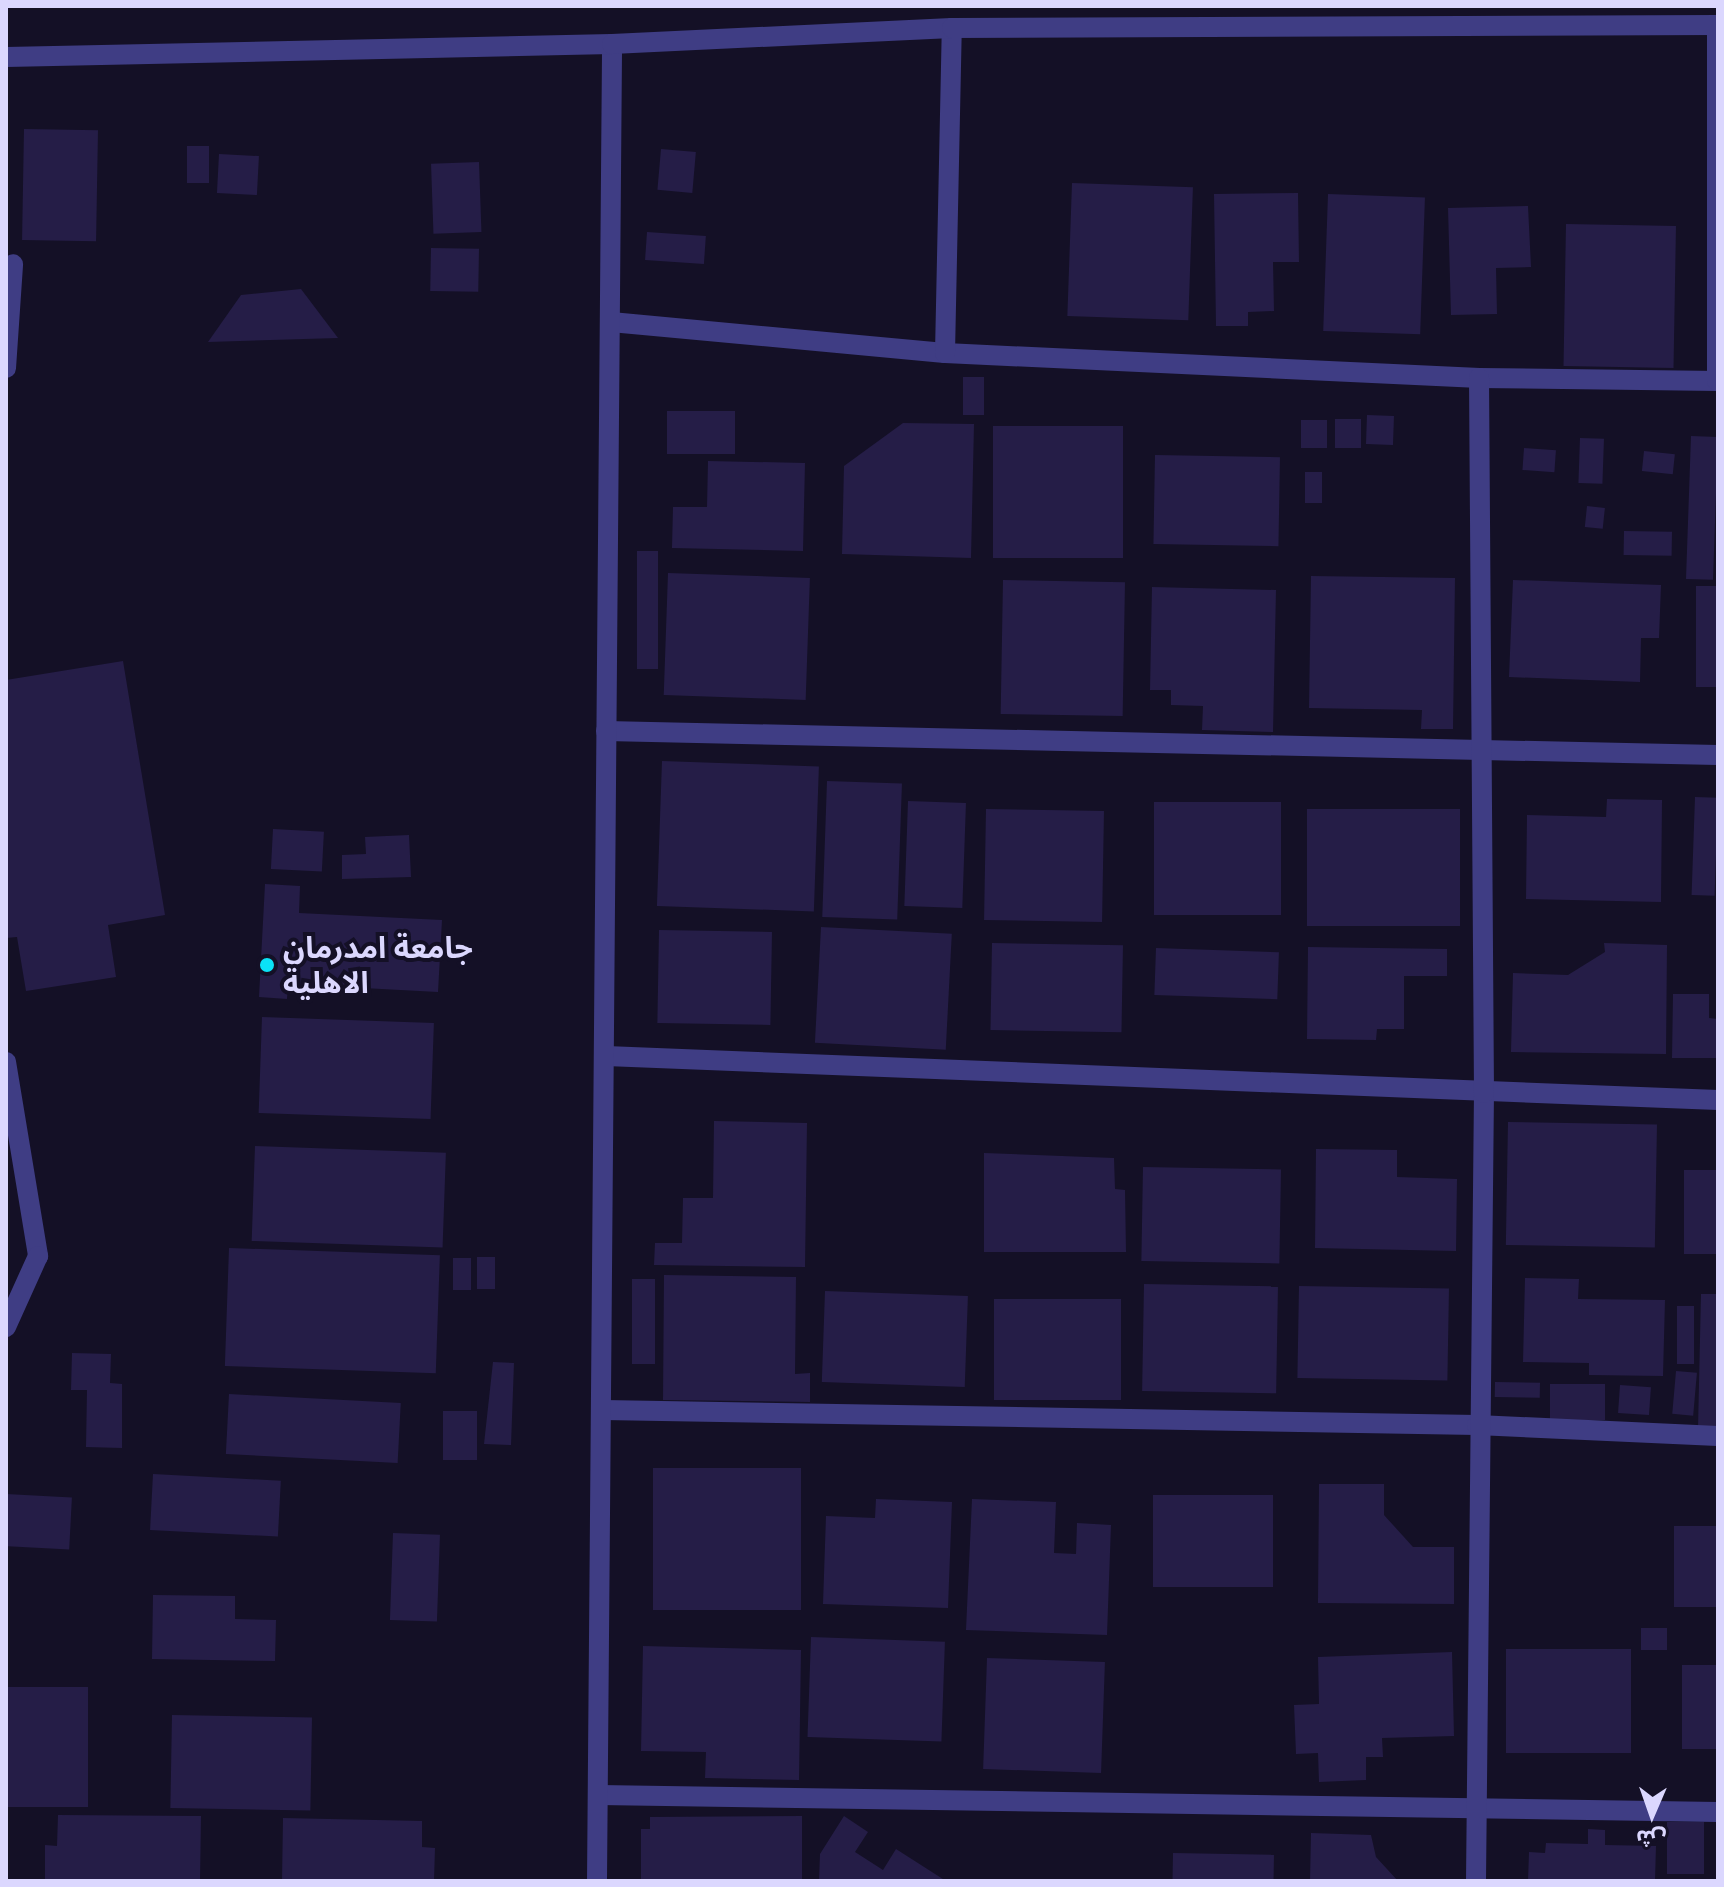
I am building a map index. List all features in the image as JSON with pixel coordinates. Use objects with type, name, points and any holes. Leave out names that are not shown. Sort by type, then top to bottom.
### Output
[{"type":"street","points":[[6,57],[612,44],[952,28],[1718,25],[1718,381],[1479,378],[945,353],[611,322]]},
{"type":"street","points":[[945,353],[952,28]]},
{"type":"street","points":[[597,1881],[612,44]]},
{"type":"street","points":[[6,368],[13,264]]},
{"type":"street","points":[[1476,1881],[1477,1425],[1484,1093],[1479,378]]},
{"type":"street","points":[[606,731],[1718,755]]},
{"type":"street","points":[[606,1056],[1718,1100]]},
{"type":"street","points":[[6,1062],[13,1082],[38,1256],[6,1327]]},
{"type":"street","points":[[603,1410],[1477,1425],[1718,1436]]},
{"type":"street","points":[[599,1795],[1718,1812]]},
{"type":"building","points":[[24,129],[98,130],[96,241],[22,240]]},
{"type":"building","points":[[187,146],[209,146],[209,183],[187,183]]},
{"type":"building","points":[[661,149],[696,152],[692,193],[657,190]]},
{"type":"building","points":[[219,154],[259,156],[257,195],[217,193]]},
{"type":"building","points":[[479,162],[481,232],[433,234],[431,164]]},
{"type":"building","points":[[1072,183],[1193,187],[1188,320],[1067,316]]},
{"type":"building","points":[[1298,193],[1299,262],[1273,262],[1274,311],[1248,312],[1248,326],[1216,326],[1214,194]]},
{"type":"building","points":[[1328,194],[1425,197],[1420,334],[1323,331]]},
{"type":"building","points":[[1528,206],[1531,267],[1496,268],[1497,314],[1451,315],[1448,208]]},
{"type":"building","points":[[1566,224],[1676,226],[1674,368],[1564,366]]},
{"type":"building","points":[[647,232],[706,236],[704,264],[645,260]]},
{"type":"building","points":[[431,248],[479,249],[478,292],[430,291]]},
{"type":"building","points":[[301,289],[338,338],[208,342],[241,295]]},
{"type":"building","points":[[963,377],[984,377],[984,415],[963,415]]},
{"type":"building","points":[[667,411],[735,411],[735,454],[667,454]]},
{"type":"building","points":[[1367,415],[1394,416],[1393,445],[1366,444]]},
{"type":"building","points":[[1335,419],[1361,419],[1361,448],[1335,448]]},
{"type":"building","points":[[1301,420],[1327,420],[1327,448],[1301,448]]},
{"type":"building","points":[[903,423],[974,424],[971,558],[842,554],[844,466]]},
{"type":"building","points":[[993,426],[1123,426],[1123,558],[993,558]]},
{"type":"building","points":[[1691,436],[1718,437],[1713,580],[1686,579]]},
{"type":"building","points":[[1580,438],[1604,439],[1602,484],[1578,483]]},
{"type":"building","points":[[1524,448],[1556,450],[1554,472],[1522,470]]},
{"type":"building","points":[[1644,451],[1675,454],[1673,474],[1642,471]]},
{"type":"building","points":[[1155,455],[1280,457],[1278,546],[1153,544]]},
{"type":"building","points":[[708,461],[805,463],[803,551],[672,548],[673,507],[707,507]]},
{"type":"building","points":[[1305,472],[1322,472],[1322,503],[1305,503]]},
{"type":"building","points":[[1587,506],[1605,508],[1603,529],[1585,527]]},
{"type":"building","points":[[1624,531],[1672,532],[1672,556],[1624,555]]},
{"type":"building","points":[[637,551],[658,551],[658,669],[637,669]]},
{"type":"building","points":[[668,573],[810,578],[806,700],[664,695]]},
{"type":"building","points":[[1311,576],[1455,578],[1453,729],[1421,729],[1422,710],[1309,708]]},
{"type":"building","points":[[1003,580],[1125,582],[1123,716],[1001,714]]},
{"type":"building","points":[[1513,580],[1661,585],[1659,638],[1641,638],[1640,682],[1509,677]]},
{"type":"building","points":[[1696,586],[1718,586],[1718,687],[1696,687]]},
{"type":"building","points":[[1152,587],[1276,590],[1273,732],[1202,730],[1203,706],[1171,705],[1171,690],[1150,690]]},
{"type":"building","points":[[123,661],[165,915],[108,925],[116,977],[26,991],[17,937],[6,938],[6,680]]},
{"type":"building","points":[[662,761],[819,766],[814,911],[657,906]]},
{"type":"building","points":[[827,781],[902,784],[897,920],[822,917]]},
{"type":"building","points":[[1695,797],[1718,798],[1715,896],[1692,895]]},
{"type":"building","points":[[1607,799],[1662,800],[1661,902],[1526,899],[1527,815],[1606,817]]},
{"type":"building","points":[[908,801],[966,803],[962,908],[904,906]]},
{"type":"building","points":[[1154,802],[1281,802],[1281,915],[1154,915]]},
{"type":"building","points":[[986,809],[1104,811],[1102,922],[984,920]]},
{"type":"building","points":[[1307,809],[1460,809],[1460,926],[1307,926]]},
{"type":"building","points":[[273,829],[324,832],[322,872],[271,869]]},
{"type":"building","points":[[409,835],[411,877],[342,879],[342,855],[366,854],[365,837]]},
{"type":"building","points":[[265,884],[300,886],[299,913],[442,920],[438,992],[288,984],[287,999],[259,997]]},
{"type":"building","points":[[821,927],[952,934],[946,1050],[815,1043]]},
{"type":"building","points":[[659,930],[772,932],[770,1025],[657,1023]]},
{"type":"building","points":[[992,943],[1123,945],[1121,1032],[990,1030]]},
{"type":"building","points":[[1604,943],[1667,945],[1666,1054],[1511,1052],[1513,973],[1568,975],[1605,952]]},
{"type":"building","points":[[1308,947],[1447,949],[1447,976],[1404,976],[1404,1029],[1377,1029],[1376,1040],[1307,1039]]},
{"type":"building","points":[[1156,948],[1279,952],[1277,999],[1154,995]]},
{"type":"building","points":[[1673,994],[1709,994],[1709,1018],[1718,1019],[1718,1058],[1672,1058]]},
{"type":"building","points":[[262,1017],[434,1023],[431,1119],[259,1113]]},
{"type":"building","points":[[714,1121],[807,1123],[805,1267],[654,1265],[655,1243],[682,1243],[683,1198],[713,1198]]},
{"type":"building","points":[[1508,1122],[1657,1125],[1655,1248],[1506,1245]]},
{"type":"building","points":[[255,1146],[446,1153],[443,1248],[252,1241]]},
{"type":"building","points":[[1316,1149],[1397,1150],[1397,1177],[1457,1179],[1456,1251],[1315,1248]]},
{"type":"building","points":[[984,1153],[1114,1158],[1115,1189],[1125,1190],[1126,1252],[984,1252]]},
{"type":"building","points":[[1143,1167],[1281,1169],[1279,1263],[1141,1261]]},
{"type":"building","points":[[1684,1170],[1718,1170],[1718,1254],[1684,1254]]},
{"type":"building","points":[[229,1248],[440,1255],[436,1373],[225,1366]]},
{"type":"building","points":[[477,1257],[495,1257],[495,1289],[477,1289]]},
{"type":"building","points":[[453,1258],[471,1258],[471,1290],[453,1290]]},
{"type":"building","points":[[664,1275],[796,1277],[795,1374],[810,1373],[810,1402],[663,1400]]},
{"type":"building","points":[[1525,1278],[1579,1279],[1578,1299],[1665,1300],[1663,1376],[1589,1375],[1589,1363],[1523,1362]]},
{"type":"building","points":[[632,1279],[655,1279],[655,1364],[632,1364]]},
{"type":"building","points":[[1144,1284],[1278,1286],[1276,1393],[1142,1391]]},
{"type":"building","points":[[1299,1286],[1449,1289],[1447,1381],[1297,1378]]},
{"type":"building","points":[[825,1291],[968,1296],[965,1387],[822,1382]]},
{"type":"building","points":[[1701,1294],[1718,1294],[1718,1429],[1698,1429]]},
{"type":"building","points":[[994,1299],[1121,1299],[1121,1400],[994,1400]]},
{"type":"building","points":[[1677,1306],[1694,1306],[1694,1364],[1677,1364]]},
{"type":"building","points":[[72,1353],[111,1354],[110,1383],[122,1384],[122,1448],[86,1447],[87,1390],[71,1390]]},
{"type":"building","points":[[493,1362],[514,1363],[511,1445],[484,1444]]},
{"type":"building","points":[[1676,1371],[1697,1373],[1693,1416],[1672,1414]]},
{"type":"building","points":[[1495,1382],[1540,1383],[1540,1398],[1495,1397]]},
{"type":"building","points":[[1550,1384],[1605,1384],[1605,1420],[1550,1420]]},
{"type":"building","points":[[1620,1385],[1651,1387],[1649,1415],[1618,1413]]},
{"type":"building","points":[[229,1394],[401,1403],[398,1463],[226,1454]]},
{"type":"building","points":[[443,1411],[477,1411],[477,1460],[443,1460]]},
{"type":"building","points":[[653,1468],[801,1468],[801,1610],[653,1610]]},
{"type":"building","points":[[153,1474],[281,1481],[278,1537],[150,1530]]},
{"type":"building","points":[[1319,1484],[1384,1484],[1384,1515],[1413,1547],[1454,1547],[1454,1604],[1318,1603]]},
{"type":"building","points":[[6,1494],[72,1497],[69,1549],[6,1546]]},
{"type":"building","points":[[1153,1495],[1273,1495],[1273,1587],[1153,1587]]},
{"type":"building","points":[[876,1499],[952,1502],[948,1608],[823,1604],[826,1516],[875,1518]]},
{"type":"building","points":[[972,1499],[1056,1502],[1054,1553],[1076,1554],[1077,1523],[1111,1525],[1107,1635],[966,1630]]},
{"type":"building","points":[[1674,1526],[1718,1526],[1718,1607],[1674,1607]]},
{"type":"building","points":[[393,1533],[440,1535],[437,1622],[390,1620]]},
{"type":"building","points":[[153,1595],[235,1596],[235,1619],[276,1620],[275,1661],[152,1659]]},
{"type":"building","points":[[1641,1628],[1667,1628],[1667,1650],[1641,1650]]},
{"type":"building","points":[[811,1637],[945,1642],[941,1742],[808,1737]]},
{"type":"building","points":[[643,1646],[801,1650],[799,1780],[705,1778],[706,1752],[641,1751]]},
{"type":"building","points":[[1506,1649],[1631,1649],[1631,1753],[1506,1753]]},
{"type":"building","points":[[1452,1652],[1454,1736],[1382,1738],[1383,1757],[1366,1757],[1366,1780],[1319,1782],[1318,1753],[1296,1754],[1294,1705],[1319,1704],[1318,1657]]},
{"type":"building","points":[[987,1658],[1105,1662],[1101,1773],[983,1769]]},
{"type":"building","points":[[1682,1665],[1718,1665],[1718,1749],[1682,1749]]},
{"type":"building","points":[[6,1687],[88,1687],[88,1807],[6,1807]]},
{"type":"building","points":[[172,1715],[312,1717],[310,1810],[170,1808]]},
{"type":"building","points":[[58,1815],[201,1816],[200,1881],[45,1881],[45,1845],[57,1846]]},
{"type":"building","points":[[802,1816],[802,1881],[641,1881],[641,1829],[650,1829],[650,1817]]},
{"type":"building","points":[[844,1816],[868,1832],[855,1852],[883,1870],[896,1849],[946,1881],[819,1881],[820,1854]]},
{"type":"building","points":[[283,1818],[422,1821],[422,1847],[435,1848],[434,1881],[282,1881]]},
{"type":"building","points":[[1667,1822],[1704,1822],[1704,1874],[1667,1874]]},
{"type":"building","points":[[1588,1829],[1605,1830],[1605,1845],[1656,1846],[1655,1881],[1528,1881],[1529,1852],[1545,1853],[1546,1843],[1588,1844]]},
{"type":"building","points":[[1311,1833],[1371,1835],[1376,1857],[1398,1881],[1310,1881]]},
{"type":"building","points":[[1173,1853],[1274,1855],[1274,1881],[1173,1881]]},
{"type":"place","name":"جامعة امدرمان الاهلية","points":[[267,965]]}]
